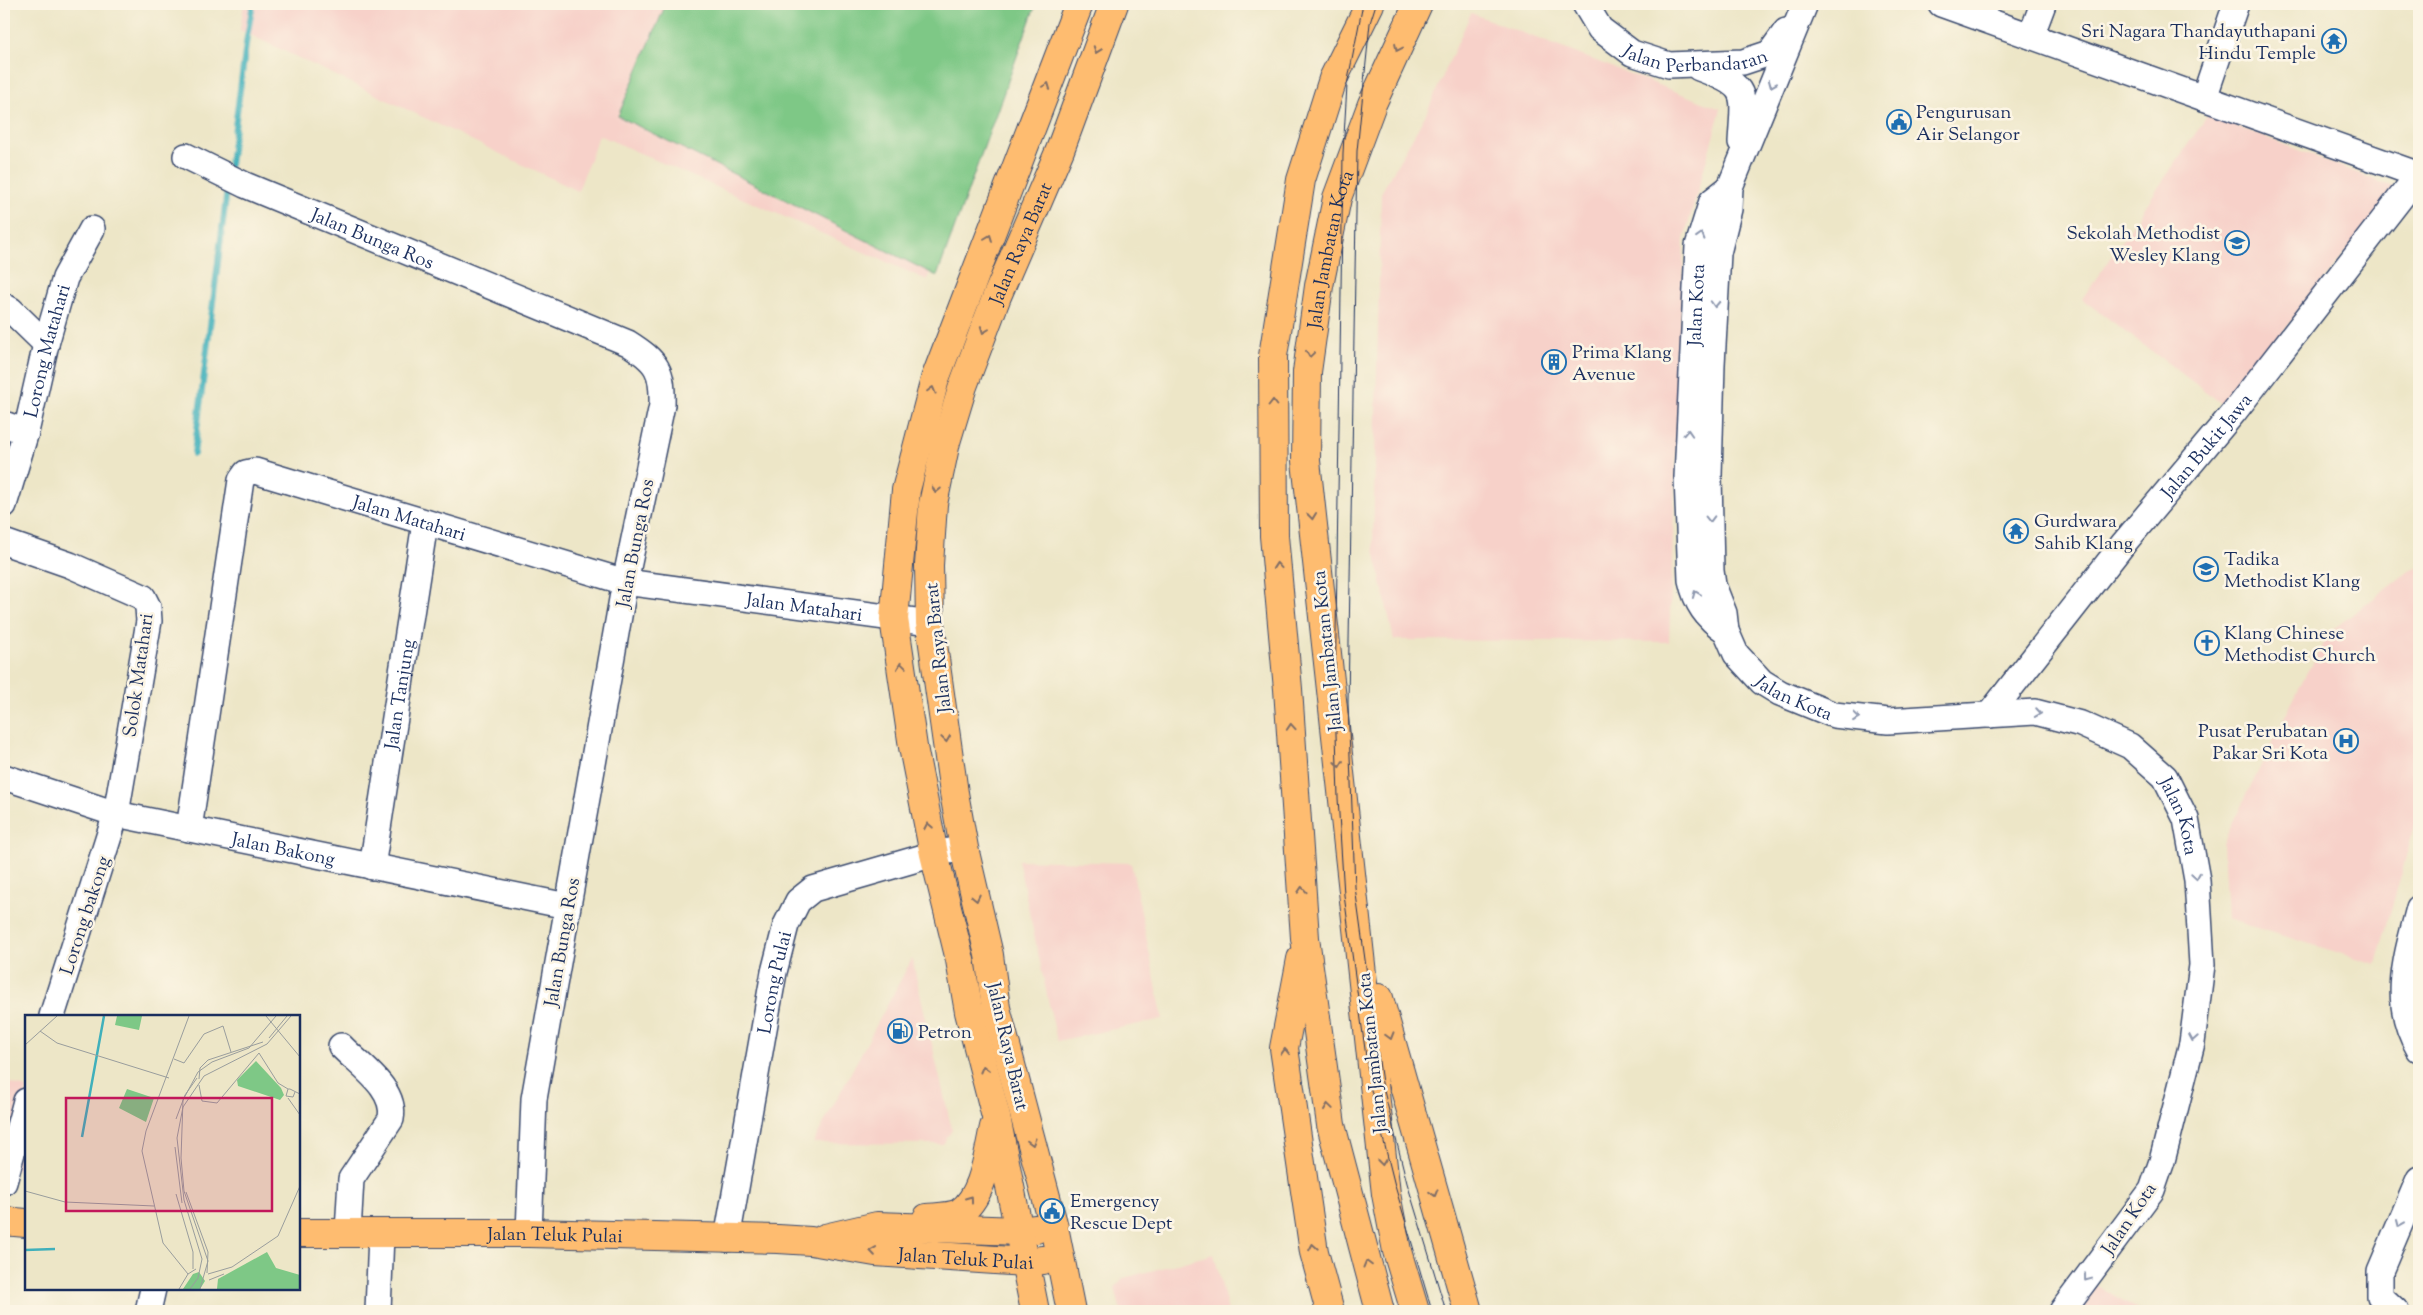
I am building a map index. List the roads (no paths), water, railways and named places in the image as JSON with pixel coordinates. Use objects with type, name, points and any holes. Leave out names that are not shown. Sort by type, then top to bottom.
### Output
[{"type":"main road","name":"Jalan Raya Barat","points":[[1035,1311],[996,1116],[969,1012],[960,960],[934,854],[913,747],[894,619],[906,490],[935,379],[1078,4]]},
{"type":"main road","name":"Jalan Raya Barat","points":[[1071,1311],[1054,1228],[996,1008],[989,955],[964,848],[954,793],[930,622],[929,565],[933,504],[946,442],[963,386],[997,296],[1060,150],[1114,4]]},
{"type":"main road","name":"Jalan Jambatan Kota","points":[[1305,938],[1288,688],[1274,536],[1273,356],[1301,180],[1333,79],[1370,4]]},
{"type":"main road","name":"Jalan Jambatan Kota","points":[[1415,1311],[1397,1251],[1386,1194],[1306,461],[1307,372],[1319,286],[1337,198],[1372,104],[1418,4]]},
{"type":"main road","points":[[1357,922],[1468,1311]]},
{"type":"main road","points":[[1305,938],[1284,1048],[1314,1252],[1330,1311]]},
{"type":"main road","points":[[1305,938],[1331,1125],[1380,1311]]},
{"type":"main road","points":[[876,1226],[958,1214],[972,1199],[980,1182],[996,1116]]},
{"type":"main road","points":[[4,1220],[25,1222]]},
{"type":"main road","name":"Jalan Teluk Pulai","points":[[811,1241],[876,1226],[1019,1231],[1054,1228]]},
{"type":"main road","name":"Jalan Teluk Pulai","points":[[300,1233],[529,1233],[727,1238],[811,1241],[876,1252],[1026,1262],[1059,1257]]},
{"type":"street","name":"Jalan Perbandaran","points":[[1585,4],[1600,29],[1632,53],[1669,65],[1743,62],[1770,53],[1804,5]]},
{"type":"street","points":[[1941,4],[2419,174]]},
{"type":"street","points":[[2032,36],[2043,4]]},
{"type":"street","points":[[2204,98],[2236,4]]},
{"type":"street","name":"Jalan Kota","points":[[1804,5],[1730,187],[1712,201],[1698,246],[1698,476],[1691,580],[1694,594],[1710,621],[1726,631],[1736,654],[1762,682],[1774,690],[1834,715],[1888,721],[2035,712],[2081,724],[2130,746],[2164,777],[2186,819],[2198,880],[2202,965],[2193,1038],[2162,1162],[2152,1190],[2062,1311]]},
{"type":"street","points":[[1692,65],[1728,79],[1738,87],[1744,98],[1740,162]]},
{"type":"street","name":"Jalan Bunga Ros","points":[[186,156],[246,185],[628,343],[648,356],[659,370],[663,384],[662,405],[625,582],[534,1099],[529,1233]]},
{"type":"street","name":"Jalan Bukit Jawa","points":[[1989,715],[2124,543],[2234,412],[2419,174]]},
{"type":"street","name":"Lorong Matahari","points":[[4,505],[15,428],[46,344],[65,278],[92,229]]},
{"type":"street","points":[[4,306],[11,310],[46,344]]},
{"type":"street","name":"Jalan Matahari","points":[[189,829],[241,480],[246,474],[255,471],[625,582],[894,619],[930,622]]},
{"type":"street","name":"Jalan Tanjung","points":[[372,866],[426,523]]},
{"type":"street","name":"Solok Matahari","points":[[4,542],[112,582],[143,596],[148,607],[149,621],[116,814]]},
{"type":"street","name":"Jalan Bakong","points":[[4,777],[116,814],[567,906]]},
{"type":"street","name":"Lorong bakong","points":[[52,1015],[116,814]]},
{"type":"street","name":"Lorong Pulai","points":[[727,1238],[774,972],[786,925],[798,902],[813,889],[934,854],[964,848]]},
{"type":"street","points":[[2419,908],[2402,985],[2404,1016],[2409,1032],[2419,1049]]},
{"type":"street","points":[[341,1046],[386,1091],[393,1111],[391,1119],[350,1179],[348,1232]]},
{"type":"street","points":[[10,1180],[25,1106]]},
{"type":"street","points":[[2396,1311],[2380,1296],[2380,1271],[2419,1179]]},
{"type":"street","points":[[378,1311],[381,1234]]},
{"type":"street","points":[[148,1311],[153,1290]]},
{"type":"waterway","points":[[229,172],[253,4]]},
{"type":"waterway","points":[[194,454],[228,182]]},
{"type":"tram line","points":[[1363,4],[1347,85],[1343,153],[1335,702],[1338,798],[1344,895],[1370,1086],[1395,1186],[1432,1311]]},
{"type":"tram line","points":[[1376,4],[1370,23],[1357,151],[1348,703],[1355,887],[1382,1083],[1407,1183],[1446,1311]]},
{"type":"place","name":"Sri Nagara Thandayuthapani Hindu Temple","points":[[2334,41]]},
{"type":"place","name":"Pengurusan Air Selangor","points":[[1899,122]]},
{"type":"place","name":"Sekolah Methodist Wesley Klang","points":[[2237,243]]},
{"type":"place","name":"Prima Klang Avenue","points":[[1554,362]]},
{"type":"place","name":"Gurdwara Sahib Klang","points":[[2016,531]]},
{"type":"place","name":"Tadika Methodist Klang","points":[[2206,569]]},
{"type":"place","name":"Klang Chinese Methodist Church","points":[[2207,643]]},
{"type":"place","name":"Pusat Perubatan Pakar Sri Kota","points":[[2346,741]]},
{"type":"place","name":"Petron","points":[[900,1031]]},
{"type":"place","name":"Emergency Rescue Dept","points":[[1052,1211]]}]
